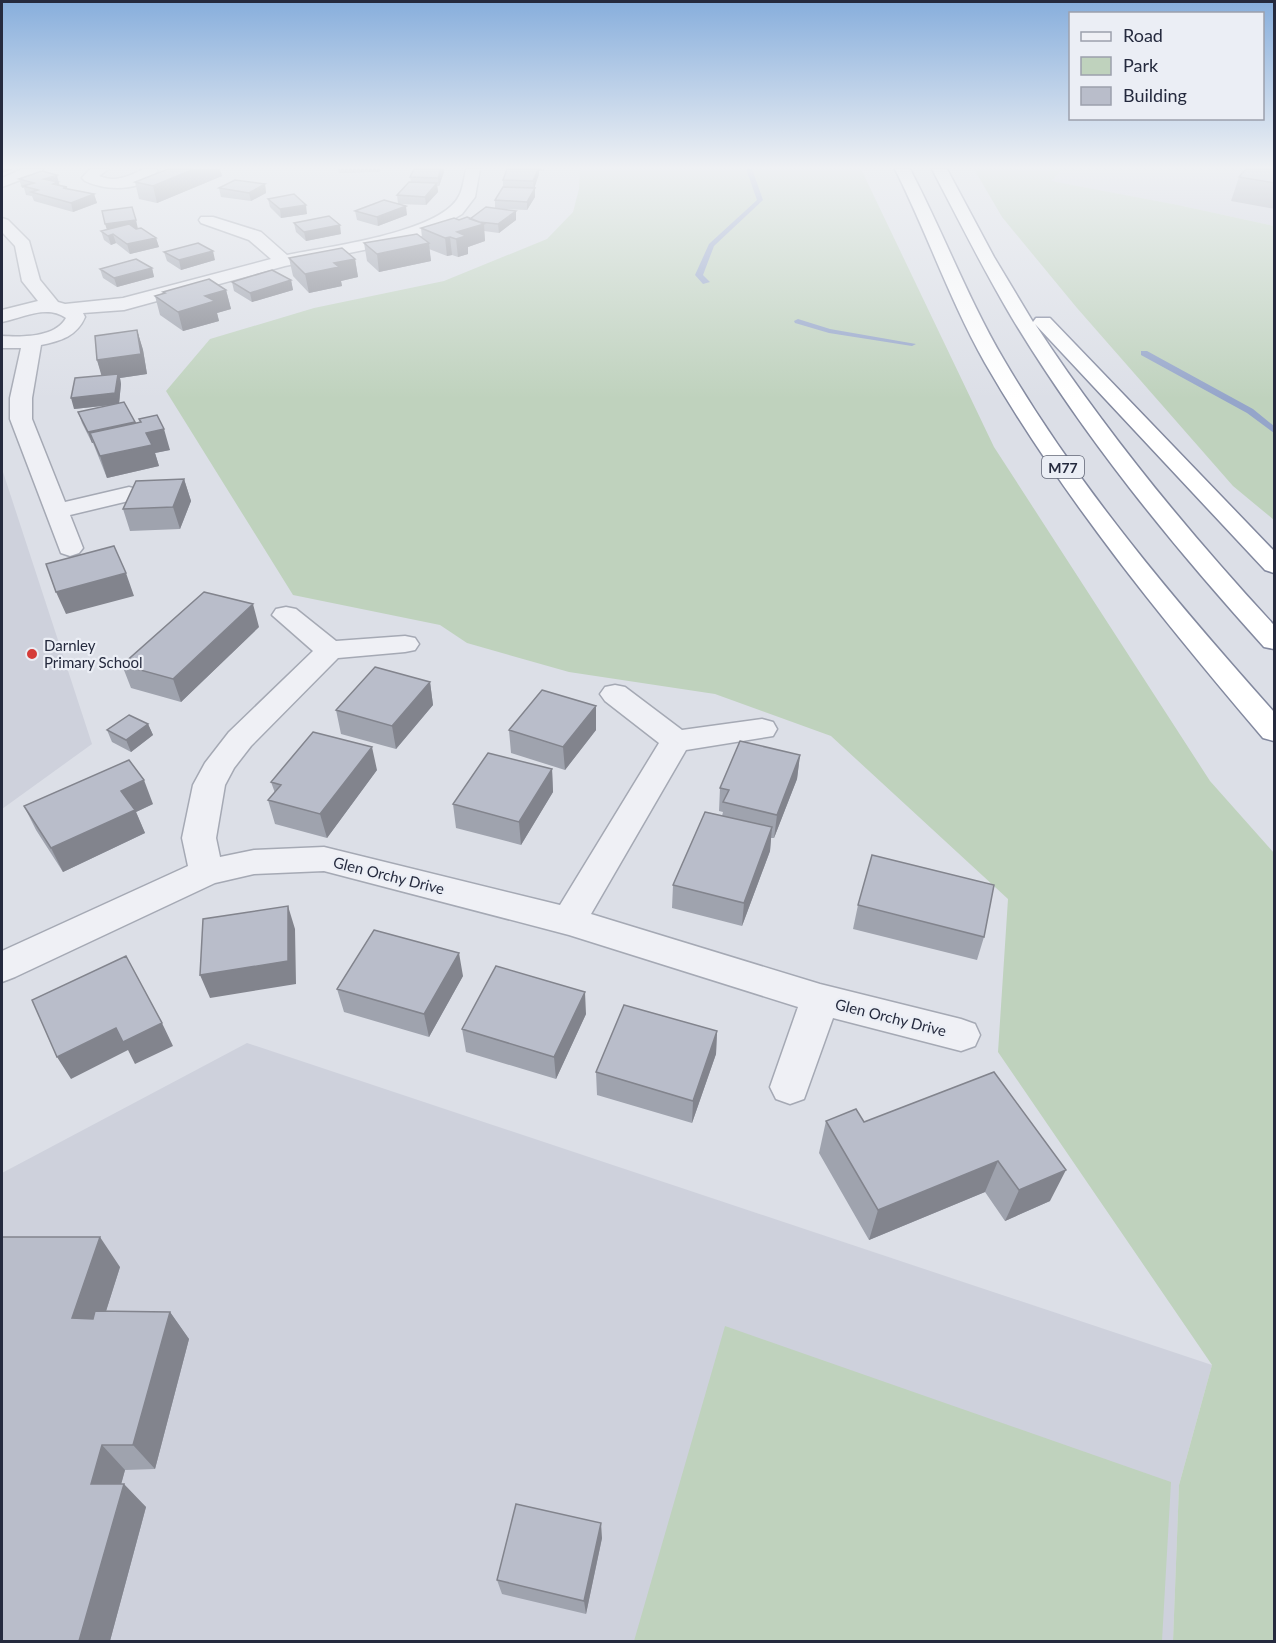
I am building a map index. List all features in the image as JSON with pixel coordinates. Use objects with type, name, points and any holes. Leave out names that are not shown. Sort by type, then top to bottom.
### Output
[{"type":"highway","name":"M77","points":[[938,246],[973,320],[1033,424],[1126,554],[1200,647],[1275,731]]},
{"type":"highway","points":[[980,246],[992,269],[1058,371],[1139,484],[1275,641]]},
{"type":"highway","points":[[992,269],[1275,565]]},
{"type":"street","points":[[2,249],[19,246]]},
{"type":"street","points":[[23,246],[31,281],[62,315]]},
{"type":"street","points":[[266,246],[283,261]]},
{"type":"street","points":[[3,315],[28,308],[62,315],[124,304],[283,261],[365,246]]},
{"type":"street","points":[[3,315],[31,281]]},
{"type":"street","points":[[2,342],[32,341],[54,336],[62,315]]},
{"type":"street","points":[[32,341],[21,398],[21,419],[70,548]]},
{"type":"street","points":[[57,511],[129,494]]},
{"type":"street","points":[[286,615],[330,650]]},
{"type":"street","points":[[207,872],[199,838],[209,785],[221,763],[240,739],[330,650],[405,644]]},
{"type":"street","points":[[615,694],[676,741],[762,729]]},
{"type":"street","points":[[569,921],[676,741]]},
{"type":"street","name":"Glen Orchy Drive","points":[[2,967],[207,872],[254,862],[324,859],[569,921],[820,999],[961,1035]]},
{"type":"street","name":"Glen Orchy Drive","points":[[790,1088],[820,999]]},
{"type":"shaded area","name":"Darnley Primary School","points":[[2,469],[92,744],[2,809]]},
{"type":"shaded area","points":[[247,1043],[1212,1365],[1179,1485],[1173,1641],[2,1642],[2,1173]]},
{"type":"green space","points":[[531,246],[898,246],[994,447],[1210,781],[1274,853],[1274,1641],[1173,1641],[1179,1485],[1212,1365],[998,1052],[1008,899],[831,736],[715,694],[569,672],[467,643],[440,625],[293,595],[166,391],[210,339],[314,308],[444,281]]},
{"type":"green space","points":[[1026,246],[1274,246],[1274,520],[1233,486],[1077,308]]},
{"type":"green space","points":[[725,1326],[1171,1482],[1162,1641],[634,1641]]},
{"type":"building","points":[[188,246],[203,246],[213,251],[179,260],[164,252]]},
{"type":"building","points":[[367,246],[416,246],[377,254]]},
{"type":"building","points":[[342,248],[355,259],[334,263],[339,267],[305,274],[289,258]]},
{"type":"building","points":[[136,259],[152,268],[114,278],[100,269]]},
{"type":"building","points":[[272,270],[291,280],[250,293],[232,282]]},
{"type":"building","points":[[209,279],[226,290],[205,296],[215,301],[178,312],[155,296],[165,293],[163,292]]},
{"type":"building","points":[[137,330],[141,354],[97,360],[95,336]]},
{"type":"building","points":[[118,374],[115,393],[71,398],[75,378]]},
{"type":"building","points":[[124,402],[135,422],[88,432],[78,412]]},
{"type":"building","points":[[157,415],[164,429],[146,433],[152,445],[100,456],[90,433],[141,422],[139,419]]},
{"type":"building","points":[[184,479],[173,507],[123,509],[136,481]]},
{"type":"building","points":[[114,546],[126,573],[56,592],[46,564]]},
{"type":"building","points":[[204,592],[253,604],[173,679],[122,665]]},
{"type":"building","points":[[375,667],[430,682],[392,726],[336,710]]},
{"type":"building","points":[[542,690],[596,706],[563,747],[509,730]]},
{"type":"building","points":[[129,715],[148,724],[126,740],[107,730]]},
{"type":"building","points":[[313,732],[372,747],[320,814],[268,800],[281,785],[271,782]]},
{"type":"building","points":[[740,741],[800,755],[777,815],[723,802],[729,790],[720,788]]},
{"type":"building","points":[[488,753],[552,769],[519,822],[453,804]]},
{"type":"building","points":[[129,760],[144,780],[121,791],[135,810],[51,848],[24,806]]},
{"type":"building","points":[[705,812],[772,827],[744,903],[673,885]]},
{"type":"building","points":[[872,855],[994,885],[984,937],[858,905]]},
{"type":"building","points":[[288,906],[288,961],[200,975],[203,919]]},
{"type":"building","points":[[374,930],[459,953],[424,1014],[337,989]]},
{"type":"building","points":[[126,956],[162,1023],[123,1042],[116,1028],[57,1057],[32,1000]]},
{"type":"building","points":[[496,966],[585,992],[554,1057],[462,1029]]},
{"type":"building","points":[[624,1005],[717,1031],[693,1101],[596,1072]]},
{"type":"building","points":[[994,1072],[1066,1170],[1019,1190],[998,1161],[878,1210],[826,1121],[856,1109],[864,1122]]},
{"type":"building","points":[[2,1237],[100,1237],[72,1318],[93,1319],[95,1311],[170,1312],[133,1445],[102,1445],[91,1484],[124,1484],[79,1641],[2,1641]]},
{"type":"building","points":[[516,1504],[601,1523],[584,1601],[497,1580]]},
{"type":"waterway","points":[[706,282],[699,275],[711,246]]},
{"type":"waterway","points":[[798,321],[829,331],[912,344]]},
{"type":"waterway","points":[[1144,353],[1250,411],[1274,430]]},
{"type":"place","name":"Darnley Primary School","points":[[32,654]]}]
